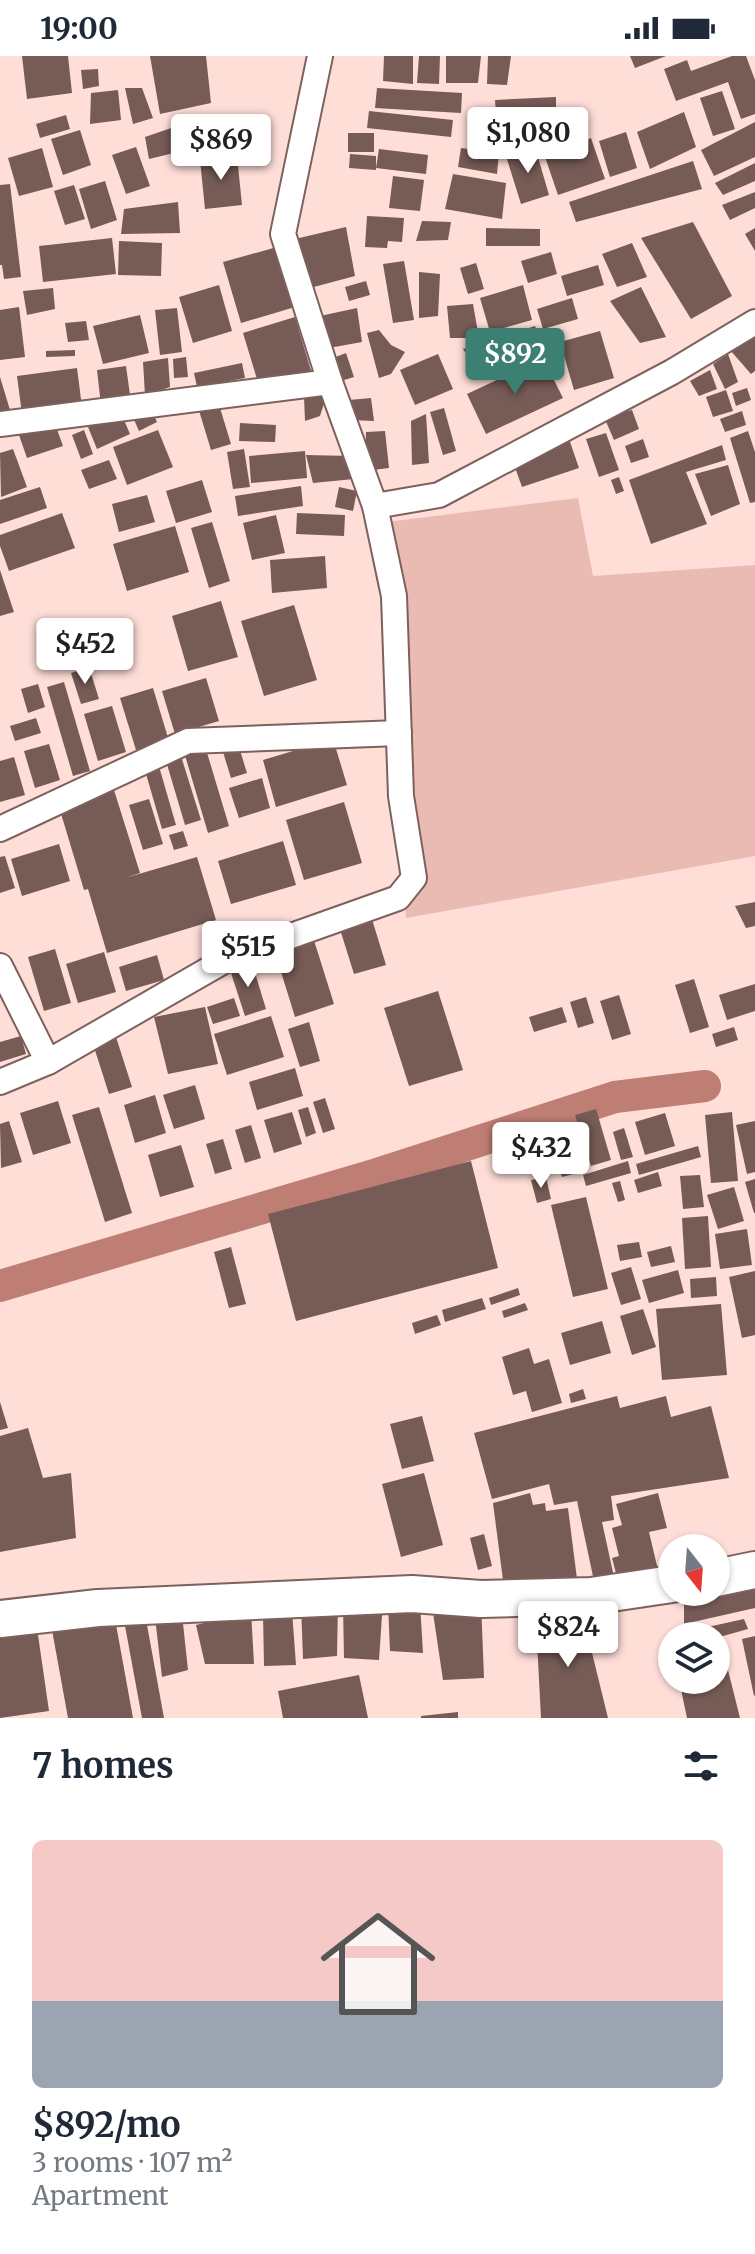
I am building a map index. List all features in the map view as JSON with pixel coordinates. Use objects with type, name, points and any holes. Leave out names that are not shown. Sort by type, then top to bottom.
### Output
[{"type":"street","points":[[0,1082],[48,1062],[229,958],[398,898],[414,878],[401,796],[394,596],[375,506],[330,382],[283,234],[320,56]]},
{"type":"street","points":[[375,506],[439,495],[672,372],[755,322]]},
{"type":"street","points":[[0,424],[330,382]]},
{"type":"street","points":[[0,829],[188,741],[399,733]]},
{"type":"street","points":[[0,966],[48,1062]]},
{"type":"street","points":[[730,1575],[755,1570]]},
{"type":"street","points":[[0,1619],[98,1608],[412,1594],[481,1599],[591,1596],[658,1586]]},
{"type":"shaded area","points":[[578,498],[593,576],[755,565],[755,856],[406,918],[379,523]]},
{"type":"building","points":[[22,56],[68,56],[72,93],[27,99]]},
{"type":"building","points":[[150,56],[206,56],[211,103],[160,114]]},
{"type":"building","points":[[384,56],[413,56],[413,84],[383,81]]},
{"type":"building","points":[[419,56],[440,56],[439,84],[417,83]]},
{"type":"building","points":[[446,56],[481,56],[478,83],[446,83]]},
{"type":"building","points":[[488,56],[511,56],[507,85],[487,84]]},
{"type":"building","points":[[630,56],[666,56],[635,68]]},
{"type":"building","points":[[732,56],[746,56],[755,80],[755,114],[741,119],[728,82],[676,101],[664,69],[687,60],[691,71]]},
{"type":"building","points":[[98,69],[99,86],[83,89],[81,70]]},
{"type":"building","points":[[125,88],[142,88],[153,118],[133,124]]},
{"type":"building","points":[[377,88],[462,93],[461,113],[375,108]]},
{"type":"building","points":[[118,90],[121,120],[90,124],[91,93]]},
{"type":"building","points":[[722,91],[735,129],[713,136],[700,98]]},
{"type":"building","points":[[556,97],[556,114],[496,117],[495,100]]},
{"type":"building","points":[[369,111],[453,120],[451,137],[367,128]]},
{"type":"building","points":[[684,112],[696,147],[650,169],[637,132]]},
{"type":"building","points":[[66,115],[70,129],[40,138],[36,124]]},
{"type":"building","points":[[755,122],[755,157],[714,176],[701,150]]},
{"type":"building","points":[[177,126],[182,151],[149,159],[145,137]]},
{"type":"building","points":[[80,130],[91,165],[63,175],[51,139]]},
{"type":"building","points":[[542,132],[542,145],[478,146],[478,133]]},
{"type":"building","points":[[626,132],[637,168],[610,177],[599,141]]},
{"type":"building","points":[[348,133],[374,133],[374,152],[348,152]]},
{"type":"building","points":[[591,138],[605,179],[558,195],[544,154]]},
{"type":"building","points":[[136,147],[150,186],[126,194],[112,155]]},
{"type":"building","points":[[535,147],[549,195],[521,204],[506,156]]},
{"type":"building","points":[[42,148],[53,187],[19,196],[8,158]]},
{"type":"building","points":[[461,148],[499,153],[497,174],[458,167]]},
{"type":"building","points":[[379,149],[428,155],[426,174],[376,168]]},
{"type":"building","points":[[350,154],[376,156],[376,170],[349,168]]},
{"type":"building","points":[[237,156],[242,205],[205,209],[200,160]]},
{"type":"building","points":[[693,161],[702,189],[576,222],[569,202]]},
{"type":"building","points":[[755,163],[755,181],[723,195],[715,183]]},
{"type":"building","points":[[453,174],[506,183],[502,219],[445,209]]},
{"type":"building","points":[[393,176],[424,180],[420,211],[389,208]]},
{"type":"building","points":[[105,181],[117,220],[91,229],[79,189]]},
{"type":"building","points":[[10,184],[21,277],[4,279],[0,265],[0,185]]},
{"type":"building","points":[[74,185],[85,219],[65,225],[54,191]]},
{"type":"building","points":[[755,192],[755,208],[730,220],[722,205]]},
{"type":"building","points":[[178,202],[180,233],[121,234],[124,209]]},
{"type":"building","points":[[367,216],[404,218],[402,242],[388,241],[387,248],[365,247]]},
{"type":"building","points":[[422,221],[451,222],[448,240],[416,241]]},
{"type":"building","points":[[693,222],[732,296],[691,319],[641,238]]},
{"type":"building","points":[[346,227],[355,276],[310,288],[295,239]]},
{"type":"building","points":[[486,228],[540,229],[540,246],[486,246]]},
{"type":"building","points":[[755,228],[755,251],[745,234]]},
{"type":"building","points":[[112,238],[116,274],[43,282],[39,246]]},
{"type":"building","points":[[119,241],[162,243],[161,276],[118,275]]},
{"type":"building","points":[[632,243],[647,277],[617,287],[602,254]]},
{"type":"building","points":[[277,247],[295,307],[241,323],[223,262]]},
{"type":"building","points":[[551,252],[557,274],[528,283],[521,261]]},
{"type":"building","points":[[404,261],[414,320],[393,323],[383,264]]},
{"type":"building","points":[[476,263],[484,289],[468,294],[460,268]]},
{"type":"building","points":[[598,265],[604,285],[567,296],[561,276]]},
{"type":"building","points":[[419,272],[440,274],[438,316],[419,318]]},
{"type":"building","points":[[366,281],[370,295],[349,301],[345,287]]},
{"type":"building","points":[[219,285],[232,331],[193,343],[179,297]]},
{"type":"building","points":[[523,285],[532,320],[490,332],[480,298]]},
{"type":"building","points":[[641,287],[666,337],[640,343],[610,301]]},
{"type":"building","points":[[53,288],[55,309],[27,315],[23,291]]},
{"type":"building","points":[[572,298],[578,319],[543,329],[537,309]]},
{"type":"building","points":[[473,304],[479,338],[450,338],[447,306]]},
{"type":"building","points":[[19,307],[25,357],[0,360],[0,310]]},
{"type":"building","points":[[177,308],[182,352],[160,355],[155,310]]},
{"type":"building","points":[[357,308],[362,342],[329,348],[320,316]]},
{"type":"building","points":[[140,315],[149,353],[103,364],[93,326]]},
{"type":"building","points":[[295,317],[312,374],[260,389],[243,333]]},
{"type":"building","points":[[86,321],[89,340],[68,342],[65,323]]},
{"type":"building","points":[[535,326],[542,346],[481,374],[463,349]]},
{"type":"building","points":[[379,330],[391,345],[405,352],[391,374],[379,378],[367,333]]},
{"type":"building","points":[[600,331],[614,378],[574,390],[560,342]]},
{"type":"building","points":[[755,336],[755,371],[751,374],[730,350]]},
{"type":"building","points":[[75,350],[75,356],[46,357],[46,351]]},
{"type":"building","points":[[346,353],[354,377],[341,381],[333,358]]},
{"type":"building","points":[[438,354],[453,389],[415,405],[400,370]]},
{"type":"building","points":[[728,354],[738,382],[725,389],[713,364]]},
{"type":"building","points":[[186,357],[188,377],[174,378],[173,359]]},
{"type":"building","points":[[168,358],[170,387],[145,395],[143,362]]},
{"type":"building","points":[[543,358],[563,398],[486,434],[467,394]]},
{"type":"building","points":[[242,363],[245,378],[197,387],[194,373]]},
{"type":"building","points":[[126,366],[131,402],[101,405],[97,370]]},
{"type":"building","points":[[77,368],[82,407],[22,414],[17,376]]},
{"type":"building","points":[[710,370],[717,389],[699,396],[690,381]]},
{"type":"building","points":[[0,377],[10,410],[0,413]]},
{"type":"building","points":[[747,388],[751,400],[736,406],[732,393]]},
{"type":"building","points":[[726,390],[733,411],[713,417],[706,397]]},
{"type":"building","points":[[327,394],[320,416],[305,421],[304,397]]},
{"type":"building","points":[[217,398],[231,444],[211,450],[197,404]]},
{"type":"building","points":[[371,398],[374,421],[351,420],[349,400]]},
{"type":"building","points":[[150,407],[157,422],[139,431],[132,415]]},
{"type":"building","points":[[444,408],[456,451],[443,455],[430,412]]},
{"type":"building","points":[[632,410],[639,429],[614,440],[604,417]]},
{"type":"building","points":[[742,411],[746,425],[725,432],[720,419]]},
{"type":"building","points":[[121,413],[130,434],[97,449],[88,427]]},
{"type":"building","points":[[426,414],[429,463],[412,465],[411,421]]},
{"type":"building","points":[[240,423],[276,425],[275,442],[239,441]]},
{"type":"building","points":[[55,424],[63,446],[27,458],[19,435]]},
{"type":"building","points":[[84,430],[93,454],[81,459],[72,435]]},
{"type":"building","points":[[158,430],[173,467],[127,485],[113,447]]},
{"type":"building","points":[[385,431],[389,468],[365,471],[366,432]]},
{"type":"building","points":[[748,431],[755,452],[755,502],[750,503],[730,438]]},
{"type":"building","points":[[606,433],[619,470],[599,477],[586,439]]},
{"type":"building","points":[[569,439],[579,468],[522,487],[512,459]]},
{"type":"building","points":[[643,439],[649,457],[631,463],[625,446]]},
{"type":"building","points":[[722,445],[726,460],[686,472],[707,524],[651,544],[629,480]]},
{"type":"building","points":[[13,449],[27,487],[1,497],[0,453]]},
{"type":"building","points":[[244,449],[250,487],[233,489],[227,452]]},
{"type":"building","points":[[305,451],[307,478],[251,483],[249,456]]},
{"type":"building","points":[[306,455],[352,456],[354,479],[313,483]]},
{"type":"building","points":[[109,460],[117,479],[89,489],[81,470]]},
{"type":"building","points":[[728,465],[740,504],[711,516],[695,474]]},
{"type":"building","points":[[619,477],[624,491],[616,494],[611,480]]},
{"type":"building","points":[[202,480],[212,512],[176,523],[166,491]]},
{"type":"building","points":[[301,486],[303,506],[238,516],[235,496]]},
{"type":"building","points":[[40,487],[47,508],[0,524],[0,500]]},
{"type":"building","points":[[339,487],[357,491],[353,511],[335,507]]},
{"type":"building","points":[[147,495],[155,522],[119,532],[112,504]]},
{"type":"building","points":[[62,513],[75,548],[9,571],[0,546],[0,535]]},
{"type":"building","points":[[297,513],[345,515],[344,536],[296,534]]},
{"type":"building","points":[[276,515],[285,553],[252,560],[243,523]]},
{"type":"building","points":[[212,522],[230,581],[209,588],[191,528]]},
{"type":"building","points":[[175,526],[189,572],[127,591],[113,544]]},
{"type":"building","points":[[325,556],[327,588],[272,593],[270,560]]},
{"type":"building","points":[[0,570],[14,612],[0,616]]},
{"type":"building","points":[[221,601],[238,657],[188,671],[172,616]]},
{"type":"building","points":[[294,605],[317,680],[264,696],[241,621]]},
{"type":"building","points":[[89,667],[99,699],[81,704],[71,673]]},
{"type":"building","points":[[206,678],[219,721],[175,734],[162,691]]},
{"type":"building","points":[[64,682],[90,771],[73,776],[47,687]]},
{"type":"building","points":[[38,684],[45,707],[28,713],[21,689]]},
{"type":"building","points":[[153,688],[169,741],[136,750],[120,698]]},
{"type":"building","points":[[112,706],[126,752],[98,761],[84,714]]},
{"type":"building","points":[[36,718],[41,733],[15,741],[10,726]]},
{"type":"building","points":[[333,739],[347,785],[276,807],[263,760]]},
{"type":"building","points":[[49,744],[60,780],[35,788],[24,751]]},
{"type":"building","points":[[205,746],[229,826],[208,833],[184,752]]},
{"type":"building","points":[[239,747],[247,773],[231,778],[223,752]]},
{"type":"building","points":[[181,756],[201,820],[185,825],[166,761]]},
{"type":"building","points":[[14,757],[25,795],[0,802],[0,761]]},
{"type":"building","points":[[158,763],[176,825],[162,829],[144,767]]},
{"type":"building","points":[[262,778],[270,808],[239,818],[229,788]]},
{"type":"building","points":[[114,790],[140,873],[125,878],[197,857],[216,920],[107,953],[59,807]]},
{"type":"building","points":[[149,799],[163,844],[143,850],[129,805]]},
{"type":"building","points":[[344,802],[362,863],[304,880],[286,820]]},
{"type":"building","points":[[183,831],[188,846],[174,850],[169,835]]},
{"type":"building","points":[[283,841],[296,885],[231,904],[218,861]]},
{"type":"building","points":[[59,844],[70,881],[22,896],[11,859]]},
{"type":"building","points":[[5,856],[15,888],[0,893],[0,857]]},
{"type":"building","points":[[755,902],[755,926],[746,928],[735,906]]},
{"type":"building","points":[[371,916],[386,965],[354,974],[339,926]]},
{"type":"building","points":[[312,934],[334,1004],[295,1017],[273,946]]},
{"type":"building","points":[[55,949],[71,1003],[44,1011],[28,957]]},
{"type":"building","points":[[104,952],[116,992],[78,1003],[66,964]]},
{"type":"building","points":[[157,955],[164,980],[126,991],[119,967]]},
{"type":"building","points":[[252,963],[266,1009],[245,1016],[230,970]]},
{"type":"building","points":[[694,979],[709,1027],[690,1033],[675,985]]},
{"type":"building","points":[[755,984],[755,1011],[727,1020],[719,995]]},
{"type":"building","points":[[438,991],[463,1070],[409,1086],[384,1008]]},
{"type":"building","points":[[619,995],[631,1034],[612,1040],[600,1001]]},
{"type":"building","points":[[586,997],[594,1023],[578,1028],[570,1002]]},
{"type":"building","points":[[234,998],[240,1016],[213,1024],[207,1007]]},
{"type":"building","points":[[205,1007],[218,1064],[168,1074],[154,1017]]},
{"type":"building","points":[[562,1007],[567,1022],[534,1032],[529,1017]]},
{"type":"building","points":[[271,1016],[284,1057],[227,1075],[214,1034]]},
{"type":"building","points":[[309,1022],[320,1061],[300,1067],[288,1029]]},
{"type":"building","points":[[734,1027],[738,1040],[716,1047],[712,1034]]},
{"type":"building","points":[[21,1036],[26,1054],[0,1062],[0,1042]]},
{"type":"building","points":[[116,1037],[132,1087],[109,1094],[93,1044]]},
{"type":"building","points":[[295,1068],[303,1096],[257,1110],[249,1082]]},
{"type":"building","points":[[195,1085],[205,1119],[174,1129],[163,1095]]},
{"type":"building","points":[[155,1095],[166,1133],[135,1143],[124,1105]]},
{"type":"building","points":[[325,1098],[335,1129],[323,1133],[313,1102]]},
{"type":"building","points":[[58,1101],[71,1143],[33,1155],[20,1113]]},
{"type":"building","points":[[99,1107],[132,1213],[105,1222],[72,1115]]},
{"type":"building","points":[[308,1107],[316,1133],[306,1137],[298,1110]]},
{"type":"building","points":[[596,1109],[611,1160],[591,1166],[575,1115]]},
{"type":"building","points":[[292,1112],[302,1144],[274,1153],[264,1120]]},
{"type":"building","points":[[732,1112],[738,1181],[711,1183],[705,1115]]},
{"type":"building","points":[[665,1113],[675,1146],[645,1155],[635,1122]]},
{"type":"building","points":[[9,1121],[22,1162],[1,1168],[0,1124]]},
{"type":"building","points":[[755,1121],[755,1172],[747,1174],[736,1125]]},
{"type":"building","points":[[251,1125],[261,1158],[245,1163],[235,1130]]},
{"type":"building","points":[[624,1128],[633,1157],[621,1160],[613,1132]]},
{"type":"building","points":[[572,1131],[584,1171],[562,1177],[556,1158],[543,1162],[537,1141]]},
{"type":"building","points":[[223,1139],[232,1169],[215,1174],[206,1144]]},
{"type":"building","points":[[181,1145],[194,1187],[160,1197],[148,1155]]},
{"type":"building","points":[[698,1146],[701,1157],[639,1175],[636,1164]]},
{"type":"building","points":[[471,1161],[498,1268],[296,1321],[268,1214]]},
{"type":"building","points":[[628,1161],[631,1173],[586,1186],[583,1175]]},
{"type":"building","points":[[658,1172],[662,1186],[638,1193],[634,1180]]},
{"type":"building","points":[[700,1175],[704,1207],[683,1209],[680,1176]]},
{"type":"building","points":[[546,1177],[551,1199],[537,1203],[531,1180]]},
{"type":"building","points":[[755,1179],[755,1213],[754,1213],[745,1182]]},
{"type":"building","points":[[620,1181],[625,1200],[618,1202],[612,1183]]},
{"type":"building","points":[[734,1187],[744,1221],[718,1229],[707,1195]]},
{"type":"building","points":[[586,1197],[608,1289],[573,1297],[551,1205]]},
{"type":"building","points":[[708,1216],[711,1267],[685,1269],[682,1218]]},
{"type":"building","points":[[747,1229],[752,1265],[720,1269],[715,1234]]},
{"type":"building","points":[[639,1242],[642,1257],[620,1261],[617,1245]]},
{"type":"building","points":[[671,1246],[675,1262],[651,1267],[647,1252]]},
{"type":"building","points":[[231,1247],[246,1304],[229,1308],[214,1252]]},
{"type":"building","points":[[631,1267],[641,1299],[621,1305],[611,1273]]},
{"type":"building","points":[[678,1270],[684,1293],[649,1303],[642,1280]]},
{"type":"building","points":[[755,1271],[755,1335],[742,1338],[729,1277]]},
{"type":"building","points":[[716,1277],[717,1296],[691,1298],[690,1279]]},
{"type":"building","points":[[518,1288],[520,1295],[491,1305],[489,1298]]},
{"type":"building","points":[[482,1298],[486,1309],[445,1322],[442,1310]]},
{"type":"building","points":[[525,1303],[528,1310],[504,1318],[502,1311]]},
{"type":"building","points":[[721,1304],[727,1375],[662,1380],[656,1309]]},
{"type":"building","points":[[643,1309],[656,1347],[632,1355],[620,1316]]},
{"type":"building","points":[[437,1315],[441,1325],[415,1334],[412,1323]]},
{"type":"building","points":[[602,1321],[611,1353],[570,1365],[561,1333]]},
{"type":"building","points":[[529,1348],[534,1364],[549,1359],[562,1403],[532,1412],[526,1391],[513,1395],[502,1357]]},
{"type":"building","points":[[583,1389],[586,1399],[571,1403],[569,1394]]},
{"type":"building","points":[[617,1396],[620,1408],[666,1396],[671,1417],[711,1406],[729,1478],[611,1496],[614,1520],[602,1522],[614,1577],[594,1581],[577,1501],[554,1505],[549,1484],[492,1499],[474,1433]]},
{"type":"building","points":[[0,1402],[8,1428],[0,1430]]},
{"type":"building","points":[[422,1416],[434,1461],[402,1469],[390,1424]]},
{"type":"building","points":[[28,1428],[43,1478],[71,1473],[76,1538],[0,1552],[0,1436]]},
{"type":"building","points":[[424,1473],[443,1545],[401,1557],[382,1484]]},
{"type":"building","points":[[530,1493],[533,1505],[545,1503],[546,1511],[568,1508],[577,1579],[504,1588],[493,1503]]},
{"type":"building","points":[[658,1493],[667,1528],[649,1532],[658,1570],[618,1581],[612,1558],[619,1556],[612,1528],[622,1525],[616,1504]]},
{"type":"building","points":[[484,1534],[492,1566],[478,1570],[470,1538]]},
{"type":"building","points":[[755,1590],[755,1608],[684,1622],[684,1606],[730,1606],[730,1593]]},
{"type":"building","points":[[383,1601],[379,1660],[344,1658],[343,1605]]},
{"type":"building","points":[[481,1602],[484,1678],[443,1680],[432,1606]]},
{"type":"building","points":[[338,1603],[337,1656],[303,1659],[301,1604]]},
{"type":"building","points":[[420,1603],[423,1653],[390,1651],[388,1604]]},
{"type":"building","points":[[181,1605],[188,1670],[162,1677],[154,1609]]},
{"type":"building","points":[[113,1608],[133,1718],[68,1718],[50,1619]]},
{"type":"building","points":[[581,1608],[608,1718],[541,1718],[536,1622]]},
{"type":"building","points":[[251,1611],[254,1664],[205,1664],[196,1625]]},
{"type":"building","points":[[292,1611],[296,1665],[264,1666],[263,1613]]},
{"type":"building","points":[[145,1614],[164,1718],[142,1718],[123,1615]]},
{"type":"building","points":[[744,1619],[748,1629],[730,1634],[730,1622]]},
{"type":"building","points":[[36,1621],[49,1711],[0,1718],[0,1622]]},
{"type":"building","points":[[755,1636],[755,1695],[754,1696],[742,1639]]},
{"type":"building","points":[[359,1675],[368,1718],[283,1718],[278,1691]]},
{"type":"building","points":[[730,1678],[740,1718],[687,1718],[682,1694],[730,1694]]},
{"type":"building","points":[[458,1712],[458,1718],[421,1718],[421,1716]]},
{"type":"waterway","points":[[0,1286],[377,1174],[615,1097],[705,1086]]}]
